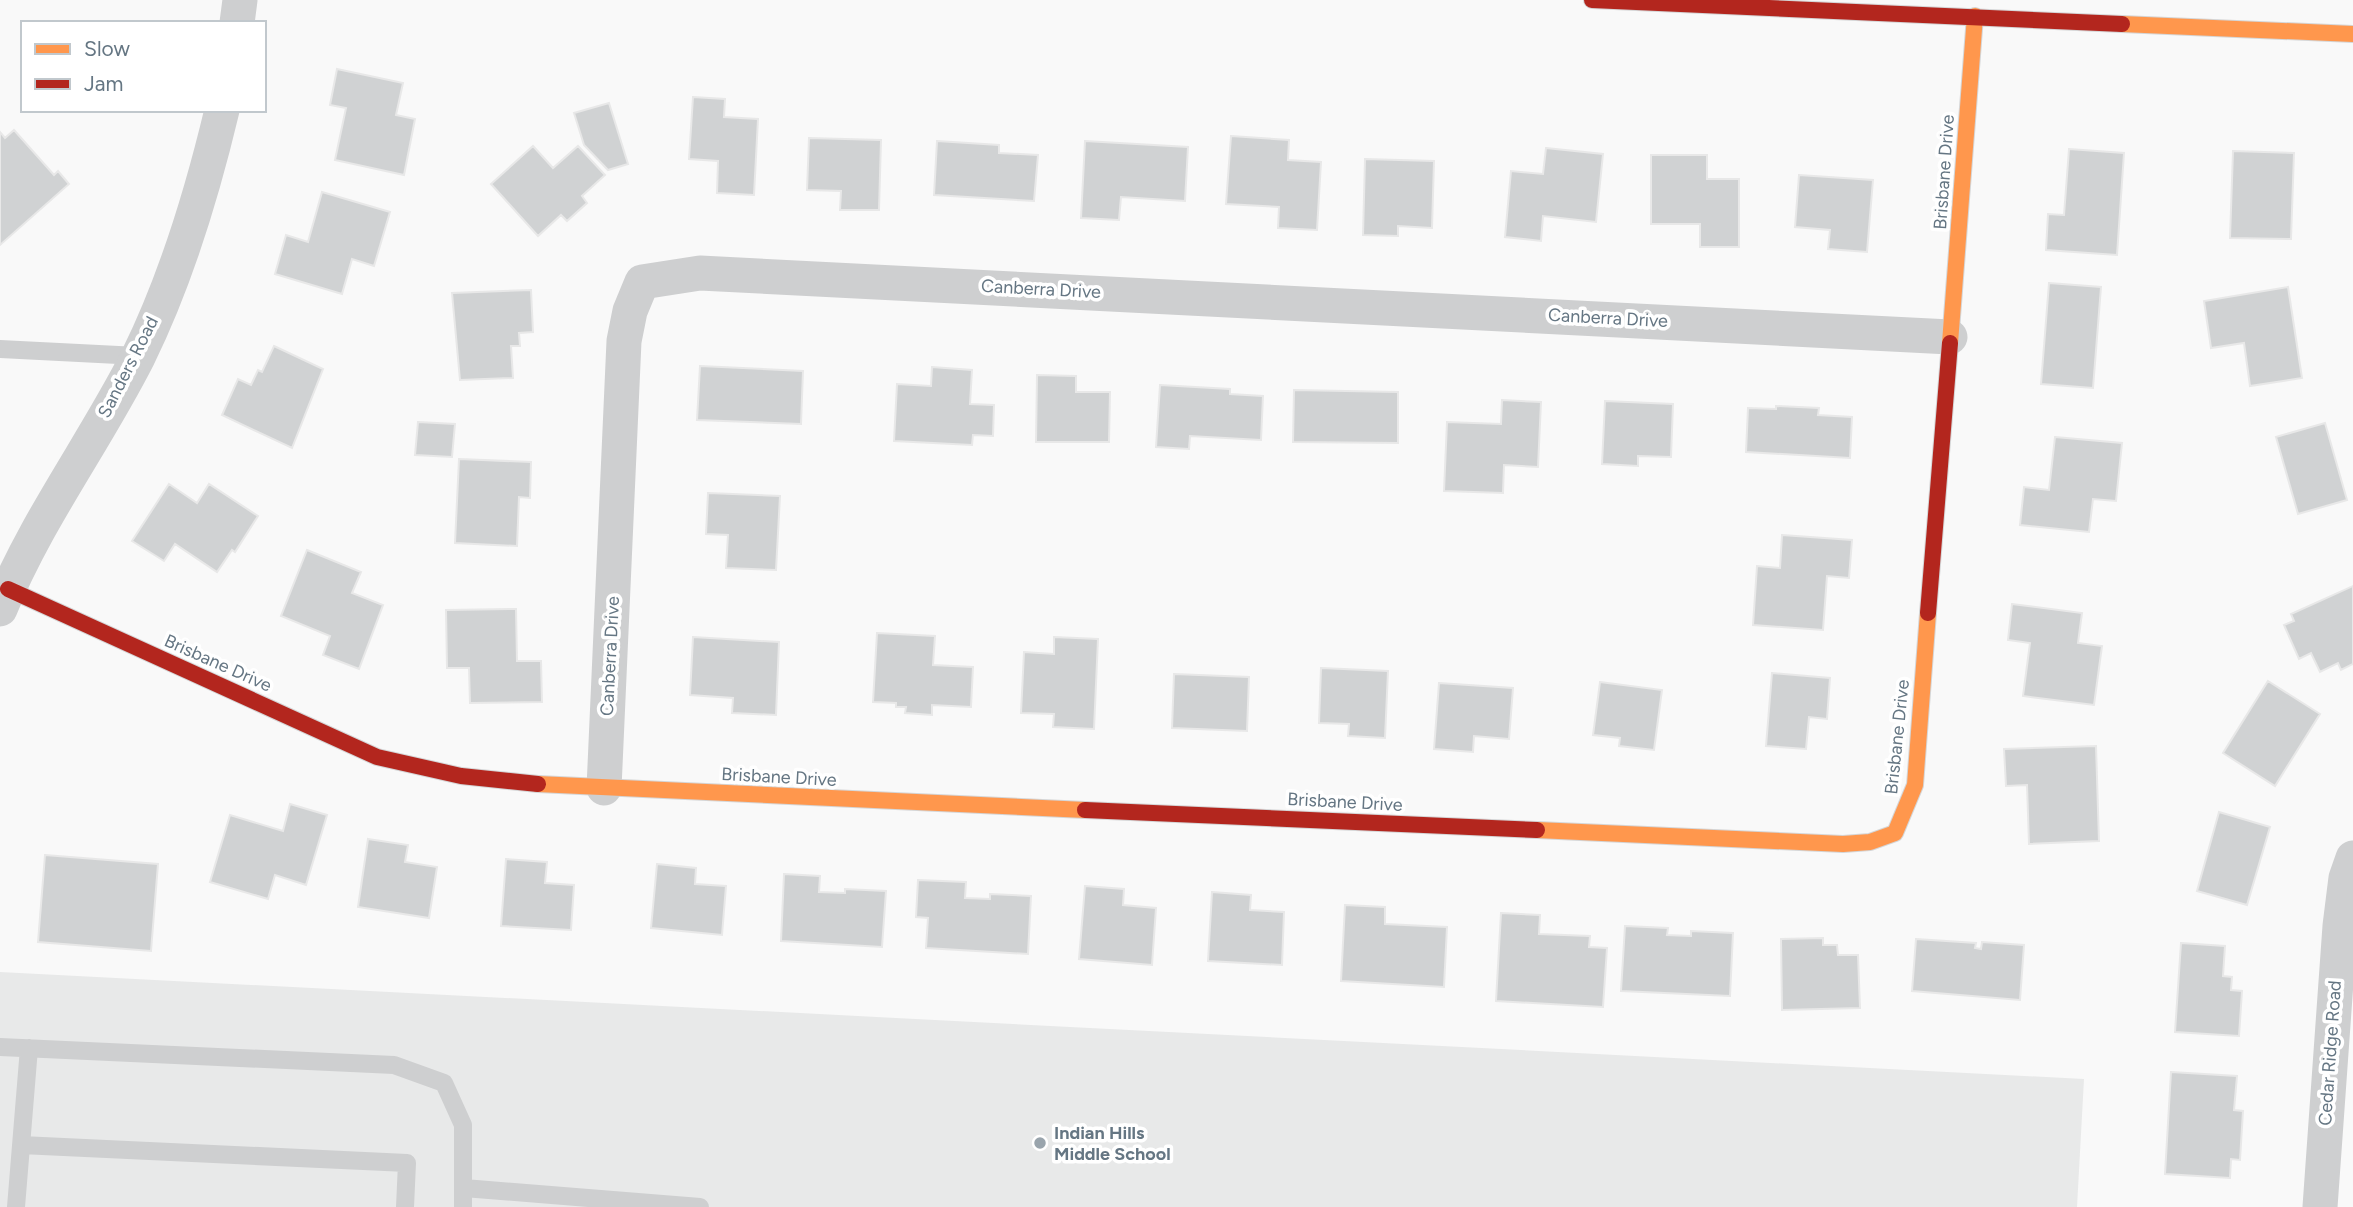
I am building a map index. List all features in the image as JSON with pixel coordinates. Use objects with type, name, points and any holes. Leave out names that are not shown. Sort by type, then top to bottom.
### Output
[{"type":"street","points":[[237,21],[240,0]]},
{"type":"street","points":[[1592,0],[2353,34]]},
{"type":"street","name":"Brisbane Drive","points":[[4,599],[377,757],[416,769],[458,777],[604,788],[1829,843],[1870,842],[1895,833],[1907,810],[1914,785],[1975,16]]},
{"type":"street","name":"Sanders Road","points":[[4,599],[138,356],[177,262],[210,161],[222,112]]},
{"type":"street","name":"Canberra Drive","points":[[604,788],[624,341],[630,311],[642,282],[699,272],[1950,337]]},
{"type":"street","name":"Cedar Ridge Road","points":[[2320,1207],[2340,926],[2346,878],[2353,858]]},
{"type":"lane","points":[[0,349],[138,356]]},
{"type":"lane","points":[[0,1047],[394,1065],[444,1083],[463,1125],[463,1207]]},
{"type":"lane","points":[[16,1207],[29,1048]]},
{"type":"lane","points":[[21,1145],[407,1163],[405,1207]]},
{"type":"lane","points":[[464,1188],[700,1207]]},
{"type":"shaded area","name":"Indian Hills Middle School","points":[[0,972],[2084,1079],[2077,1207],[0,1207]]},
{"type":"building","points":[[337,69],[403,83],[396,115],[415,119],[404,175],[335,160],[346,108],[330,105]]},
{"type":"building","points":[[693,97],[725,99],[724,117],[758,119],[754,195],[717,193],[718,161],[689,159]]},
{"type":"building","points":[[609,103],[628,164],[608,170],[584,145],[574,113]]},
{"type":"building","points":[[14,130],[54,175],[58,171],[69,184],[0,245],[0,132],[5,138]]},
{"type":"building","points":[[1231,136],[1289,140],[1288,160],[1321,162],[1317,230],[1278,228],[1279,207],[1226,204]]},
{"type":"building","points":[[809,138],[881,140],[879,210],[840,210],[841,191],[807,190]]},
{"type":"building","points":[[937,141],[999,145],[999,153],[1038,155],[1034,201],[934,195]]},
{"type":"building","points":[[1085,141],[1188,147],[1185,201],[1121,197],[1119,220],[1081,218]]},
{"type":"building","points":[[533,146],[553,168],[578,146],[605,175],[582,196],[587,203],[567,221],[561,215],[538,236],[491,184]]},
{"type":"building","points":[[1546,148],[1603,154],[1596,222],[1543,216],[1541,241],[1505,237],[1511,171],[1543,174]]},
{"type":"building","points":[[2069,149],[2124,153],[2117,255],[2046,250],[2048,214],[2064,215]]},
{"type":"building","points":[[2233,151],[2294,153],[2291,239],[2230,238]]},
{"type":"building","points":[[1651,155],[1707,155],[1707,179],[1739,179],[1739,247],[1700,247],[1700,224],[1651,224]]},
{"type":"building","points":[[1365,159],[1434,161],[1432,228],[1398,226],[1398,236],[1363,235]]},
{"type":"building","points":[[1799,175],[1873,180],[1867,252],[1828,249],[1830,230],[1795,227]]},
{"type":"building","points":[[322,192],[390,212],[374,266],[352,259],[342,294],[275,274],[286,235],[308,242]]},
{"type":"building","points":[[2049,283],[2101,287],[2093,388],[2041,384]]},
{"type":"building","points":[[2288,287],[2302,378],[2250,386],[2244,343],[2211,348],[2204,301]]},
{"type":"building","points":[[531,290],[533,332],[519,333],[520,346],[511,346],[513,378],[460,380],[452,293]]},
{"type":"building","points":[[274,346],[323,369],[292,448],[222,415],[238,379],[251,385],[258,370],[262,372]]},
{"type":"building","points":[[700,366],[803,371],[801,424],[697,420]]},
{"type":"building","points":[[932,367],[972,370],[970,404],[994,405],[993,436],[973,435],[972,445],[894,441],[897,384],[931,386]]},
{"type":"building","points":[[1037,375],[1076,376],[1076,392],[1110,392],[1109,442],[1036,442]]},
{"type":"building","points":[[1160,385],[1230,389],[1230,394],[1263,396],[1261,440],[1190,436],[1189,449],[1156,447]]},
{"type":"building","points":[[1294,390],[1398,392],[1398,443],[1293,442]]},
{"type":"building","points":[[1502,400],[1541,402],[1538,467],[1504,465],[1503,493],[1444,491],[1447,422],[1501,424]]},
{"type":"building","points":[[1605,401],[1673,404],[1671,457],[1638,456],[1638,466],[1602,464]]},
{"type":"building","points":[[1776,406],[1819,408],[1818,415],[1852,417],[1850,458],[1746,452],[1748,408],[1776,409]]},
{"type":"building","points":[[418,422],[455,424],[452,457],[415,455]]},
{"type":"building","points":[[2325,423],[2347,500],[2298,514],[2276,437]]},
{"type":"building","points":[[2055,437],[2122,443],[2116,501],[2093,499],[2089,532],[2020,525],[2024,487],[2049,490]]},
{"type":"building","points":[[459,459],[531,462],[530,498],[519,497],[517,546],[455,543]]},
{"type":"building","points":[[169,484],[197,503],[209,484],[258,516],[235,552],[232,550],[217,572],[175,544],[164,561],[132,541]]},
{"type":"building","points":[[708,493],[780,496],[776,570],[726,568],[728,535],[706,534]]},
{"type":"building","points":[[1782,535],[1852,540],[1849,578],[1827,576],[1823,630],[1753,625],[1757,566],[1780,568]]},
{"type":"building","points":[[307,550],[361,572],[352,593],[383,605],[359,669],[323,655],[330,636],[281,616]]},
{"type":"building","points":[[2353,586],[2353,664],[2341,670],[2338,663],[2320,672],[2311,653],[2299,659],[2284,625],[2294,621],[2291,614]]},
{"type":"building","points":[[2012,604],[2082,613],[2078,643],[2102,646],[2094,705],[2023,696],[2030,643],[2008,640]]},
{"type":"building","points":[[516,609],[517,661],[541,661],[542,702],[470,703],[469,668],[447,668],[446,610]]},
{"type":"building","points":[[877,633],[935,636],[933,665],[973,667],[971,707],[932,705],[932,715],[905,713],[906,707],[896,707],[896,703],[873,702]]},
{"type":"building","points":[[693,637],[779,642],[776,715],[732,713],[733,698],[690,695]]},
{"type":"building","points":[[1054,637],[1098,639],[1094,729],[1053,727],[1054,714],[1021,713],[1024,652],[1054,654]]},
{"type":"building","points":[[1321,668],[1388,671],[1385,738],[1348,736],[1349,724],[1319,723]]},
{"type":"building","points":[[1772,673],[1830,678],[1827,719],[1809,717],[1806,749],[1766,746]]},
{"type":"building","points":[[1174,674],[1249,677],[1247,731],[1172,728]]},
{"type":"building","points":[[2268,681],[2320,714],[2275,786],[2223,753]]},
{"type":"building","points":[[1600,682],[1662,690],[1654,750],[1619,746],[1620,738],[1593,735]]},
{"type":"building","points":[[1439,683],[1513,688],[1509,739],[1474,736],[1473,752],[1434,749]]},
{"type":"building","points":[[2096,746],[2099,841],[2029,844],[2027,785],[2006,786],[2004,749]]},
{"type":"building","points":[[290,804],[327,815],[306,885],[275,875],[268,899],[210,882],[230,815],[283,831]]},
{"type":"building","points":[[2219,812],[2270,827],[2247,905],[2197,891]]},
{"type":"building","points":[[368,839],[408,845],[405,862],[437,867],[429,918],[358,907]]},
{"type":"building","points":[[45,855],[158,864],[151,951],[38,942]]},
{"type":"building","points":[[506,859],[547,862],[545,883],[574,885],[571,930],[501,926]]},
{"type":"building","points":[[657,864],[696,868],[695,884],[726,886],[722,935],[651,928]]},
{"type":"building","points":[[784,874],[820,876],[819,892],[845,893],[845,889],[886,891],[882,947],[781,941]]},
{"type":"building","points":[[918,880],[966,882],[965,898],[990,899],[990,894],[1031,896],[1028,954],[926,948],[928,918],[916,917]]},
{"type":"building","points":[[1085,886],[1124,889],[1123,905],[1156,908],[1152,965],[1079,959]]},
{"type":"building","points":[[1212,892],[1251,895],[1250,910],[1284,912],[1282,965],[1208,961]]},
{"type":"building","points":[[1345,905],[1385,907],[1385,924],[1447,927],[1444,987],[1341,981]]},
{"type":"building","points":[[1501,913],[1540,915],[1539,934],[1590,936],[1589,947],[1607,948],[1603,1007],[1496,1001]]},
{"type":"building","points":[[1625,926],[1668,928],[1667,935],[1691,936],[1691,931],[1733,933],[1730,996],[1621,991]]},
{"type":"building","points":[[1823,938],[1823,945],[1837,945],[1838,955],[1858,955],[1860,1008],[1782,1010],[1781,939]]},
{"type":"building","points":[[1916,939],[1976,943],[1975,948],[1981,949],[1982,942],[2024,945],[2020,1000],[1912,991]]},
{"type":"building","points":[[2181,943],[2225,946],[2223,976],[2232,977],[2231,990],[2242,991],[2239,1036],[2175,1032]]},
{"type":"building","points":[[2171,1072],[2237,1076],[2234,1110],[2243,1111],[2240,1160],[2231,1159],[2230,1178],[2165,1174]]},
{"type":"traffic: slow","points":[[1950,343],[1975,16]]},
{"type":"traffic: slow","points":[[2122,24],[2353,34]]},
{"type":"traffic: slow","points":[[1537,830],[1843,844],[1870,842],[1895,833],[1915,785],[1928,613]]},
{"type":"traffic: slow","points":[[538,784],[1085,810]]},
{"type":"traffic: jam","points":[[1592,0],[2122,24]]},
{"type":"traffic: jam","points":[[1928,613],[1950,343]]},
{"type":"traffic: jam","points":[[8,589],[377,757],[461,776],[538,784]]},
{"type":"traffic: jam","points":[[1085,810],[1537,830]]},
{"type":"place","name":"Indian Hills Middle School","points":[[1040,1143]]}]
